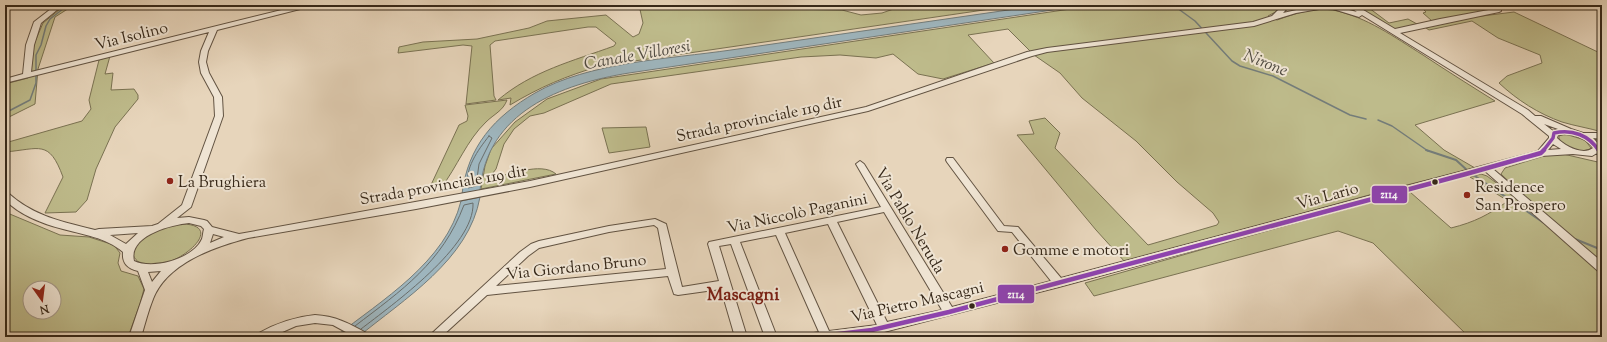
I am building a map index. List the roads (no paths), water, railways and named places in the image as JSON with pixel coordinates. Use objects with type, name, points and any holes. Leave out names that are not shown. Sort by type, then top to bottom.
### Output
[{"type":"street","points":[[27,75],[30,44],[38,22],[60,5]]},
{"type":"street","name":"Via Isolino","points":[[5,81],[310,5]]},
{"type":"street","name":"Strada provinciale 119 dir","points":[[1272,18],[1287,5]]},
{"type":"street","points":[[1310,5],[1333,8],[1356,14],[1373,21]]},
{"type":"street","points":[[1333,8],[1343,5]]},
{"type":"street","points":[[1350,5],[1373,21],[1525,112],[1581,135],[1602,137],[1598,150],[1592,153],[1577,152]]},
{"type":"street","name":"Strada provinciale 119 dir","points":[[197,251],[224,241],[248,235],[494,191],[868,109],[1030,54],[1047,50],[1254,24],[1296,11],[1319,7]]},
{"type":"street","points":[[1393,32],[1496,8]]},
{"type":"street","points":[[179,262],[156,268],[142,268],[129,262],[127,256],[128,251],[140,237],[186,207],[219,116],[221,103],[215,89],[204,72],[202,61],[204,52],[214,29]]},
{"type":"street","points":[[1525,112],[1553,137],[1558,144],[1602,160]]},
{"type":"street","points":[[1541,153],[1557,132],[1572,132]]},
{"type":"street","points":[[1581,135],[1598,150]]},
{"type":"street","name":"Via Lario","points":[[1120,267],[1541,153],[1577,152]]},
{"type":"street","points":[[950,160],[1001,228],[1015,229],[1059,283]]},
{"type":"street","name":"Via Pablo Neruda","points":[[860,164],[949,312]]},
{"type":"street","points":[[1487,168],[1602,268]]},
{"type":"street","points":[[5,195],[35,215],[61,226],[92,232],[118,242],[128,251]]},
{"type":"street","points":[[186,207],[194,220]]},
{"type":"street","name":"Via Niccolò Paganini","points":[[726,284],[713,244],[886,209]]},
{"type":"street","points":[[92,232],[158,226],[183,220],[194,220]]},
{"type":"street","name":"Strada provinciale 119 dir","points":[[194,220],[204,223],[209,229],[229,235],[248,235]]},
{"type":"street","points":[[831,220],[884,328]]},
{"type":"street","points":[[434,337],[535,246],[610,228],[655,222],[663,226],[672,272],[678,291],[726,284],[741,337]]},
{"type":"street","points":[[135,337],[149,296],[160,278],[179,262],[197,251],[208,237],[209,229]]},
{"type":"street","points":[[779,231],[821,336]]},
{"type":"street","points":[[734,240],[772,337]]},
{"type":"street","name":"Via Pietro Mascagni","points":[[821,336],[884,328],[1120,267]]},
{"type":"street","points":[[142,268],[149,286],[149,296]]},
{"type":"street","name":"Via Giordano Bruno","points":[[484,291],[672,272]]},
{"type":"street","points":[[261,337],[283,326],[302,321],[323,320],[342,325],[364,337]]},
{"type":"water","name":"Canale Villoresi","points":[[1043,5],[1086,5],[629,73],[578,85],[554,94],[531,106],[512,122],[496,141],[485,164],[480,191],[462,194],[470,161],[485,134],[495,123],[520,102],[535,93],[580,74],[604,68],[656,59],[731,50]]},
{"type":"water","points":[[480,197],[473,220],[463,240],[449,259],[432,276],[414,293],[358,337],[335,337],[392,294],[427,261],[442,243],[453,223],[461,201]]},
{"type":"waterway","points":[[5,113],[30,100],[36,83],[36,55],[41,45],[46,26],[50,19],[68,5]]},
{"type":"waterway","name":"Nirone","points":[[1173,5],[1195,21],[1232,61],[1240,66],[1273,76],[1350,115],[1366,119]]},
{"type":"waterway","name":"Nirone","points":[[1378,120],[1392,126],[1427,150]]},
{"type":"waterway","name":"Nirone","points":[[1427,150],[1456,160],[1468,171]]},
{"type":"waterway","name":"Nirone","points":[[1472,174],[1544,223]]},
{"type":"waterway","name":"Nirone","points":[[1575,239],[1602,250]]},
{"type":"place","name":"La Brughiera","points":[[170,181]]},
{"type":"place","name":"Residence San Prospero","points":[[1467,195]]},
{"type":"place","name":"Gomme e motori","points":[[1005,249]]},
{"type":"district","name":"Mascagni","points":[[743,294]]}]
